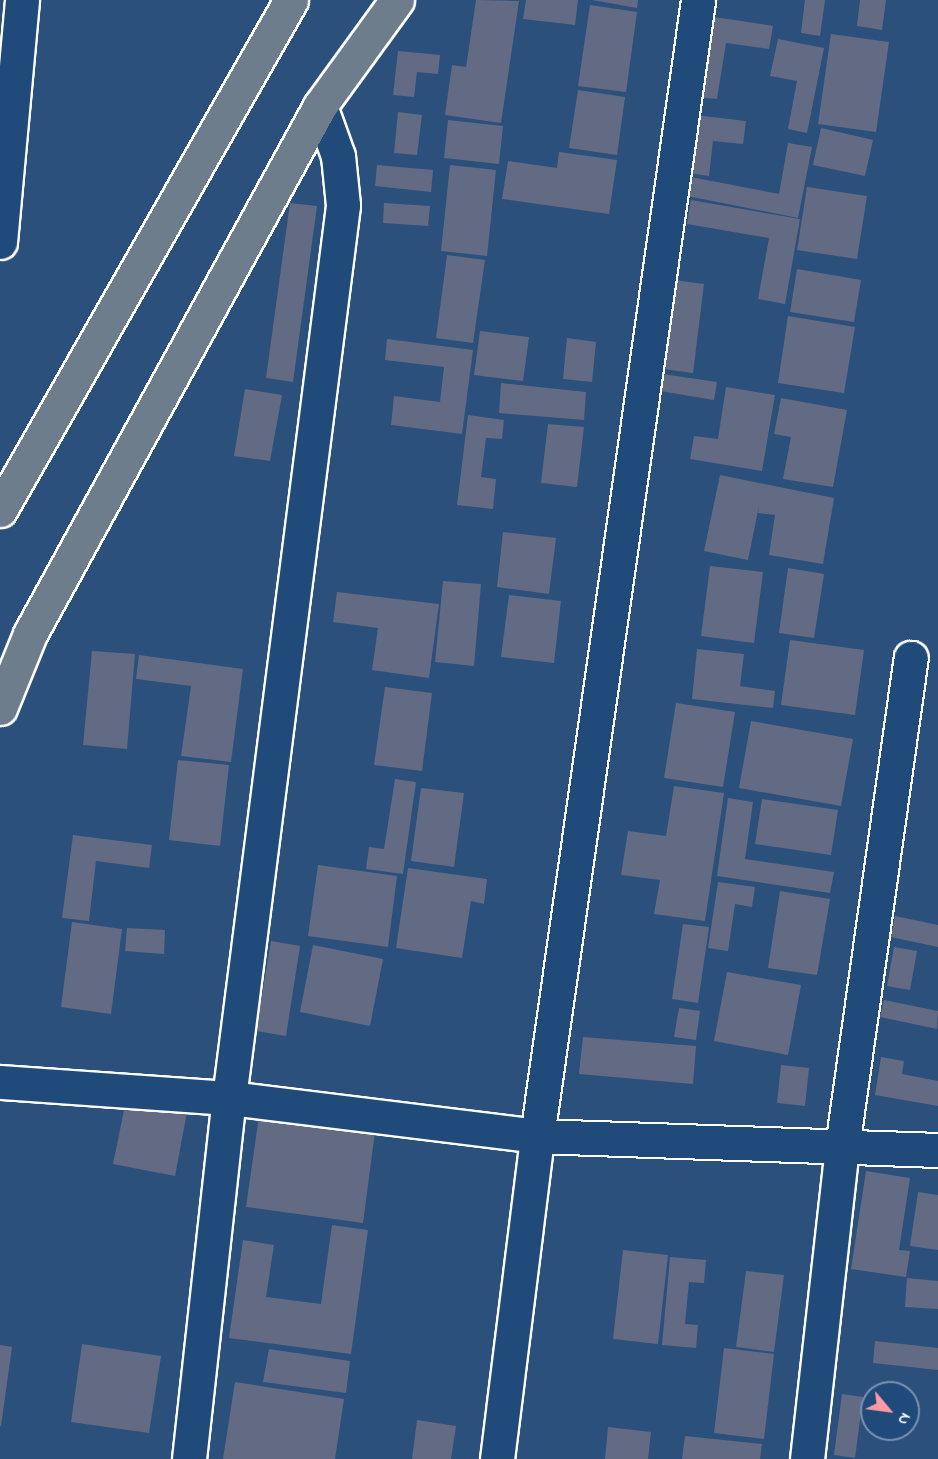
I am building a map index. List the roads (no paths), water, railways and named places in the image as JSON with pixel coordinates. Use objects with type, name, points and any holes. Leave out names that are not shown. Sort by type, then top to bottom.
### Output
[{"type":"main road","points":[[0,510],[291,0]]},
{"type":"main road","points":[[0,708],[30,634],[320,106],[397,0]]},
{"type":"street","points":[[0,242],[22,0]]},
{"type":"street","points":[[497,1459],[537,1136],[698,0]]},
{"type":"street","points":[[189,1459],[229,1098],[343,205],[338,156],[320,106]]},
{"type":"street","points":[[807,1459],[842,1147],[911,658]]},
{"type":"street","points":[[0,1082],[229,1098],[537,1136],[938,1150]]}]
